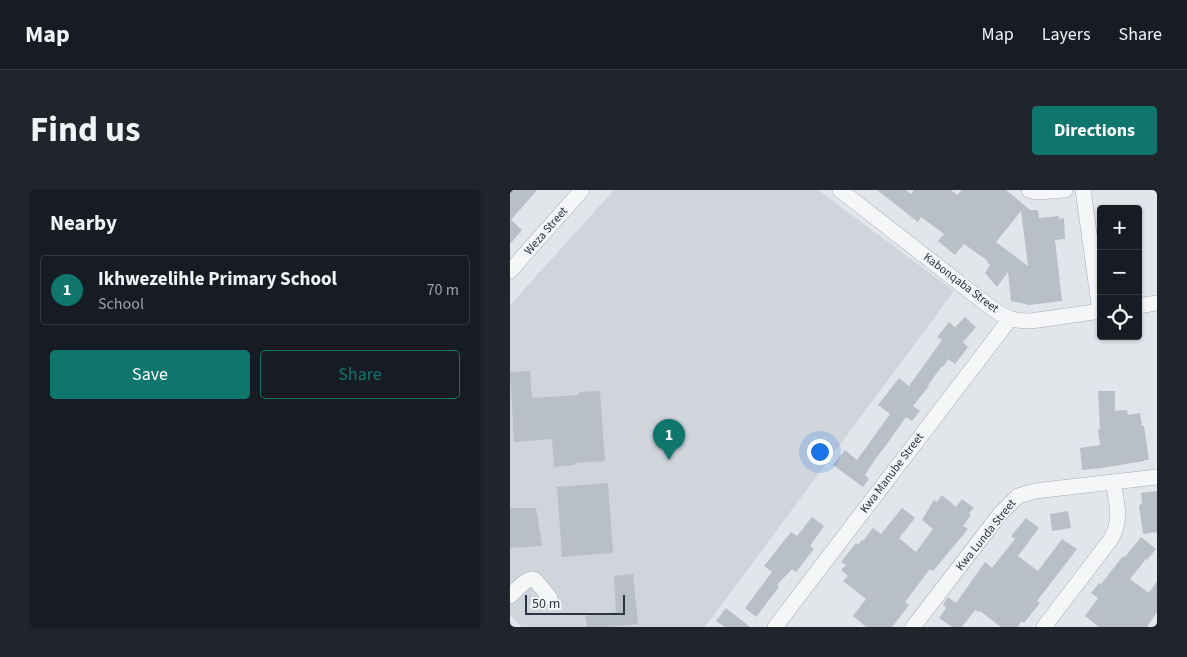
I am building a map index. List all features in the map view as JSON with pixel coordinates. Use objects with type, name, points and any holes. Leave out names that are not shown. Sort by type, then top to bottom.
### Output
[{"type":"street","name":"Weza Street","points":[[510,271],[582,190]]},
{"type":"street","name":"Kabonqaba Street","points":[[840,190],[994,310],[1010,319],[1031,321],[1097,311]]},
{"type":"street","points":[[1028,190],[1036,192],[1065,190]]},
{"type":"street","points":[[1083,190],[1098,295]]},
{"type":"street","points":[[1142,306],[1157,304]]},
{"type":"street","name":"Kwa Manube Street","points":[[775,627],[1010,319]]},
{"type":"street","name":"Kwa Lunda Street","points":[[913,627],[1000,514],[1018,496],[1035,491],[1157,477]]},
{"type":"street","points":[[1044,627],[1116,530],[1118,520],[1114,482]]},
{"type":"street","points":[[510,596],[526,581],[531,579],[536,581],[550,598]]},
{"type":"shaded area","points":[[614,190],[818,190],[954,291],[705,627],[522,627],[510,615],[510,305]]},
{"type":"building","points":[[510,190],[537,190],[511,220],[522,230],[510,244]]},
{"type":"building","points":[[877,190],[906,190],[911,194],[914,190],[951,190],[957,195],[962,190],[1006,190],[1030,210],[1038,210],[1039,218],[1059,216],[1059,219],[1064,218],[1065,239],[1055,240],[1062,301],[1029,305],[1011,301],[1008,272],[997,287],[985,273],[990,265],[988,261],[964,244],[955,255],[938,241],[944,234],[921,217],[918,222]],"holes":[[[1021,211],[1028,266],[996,242]]]},
{"type":"building","points":[[965,317],[976,327],[963,342],[968,347],[955,364],[948,359],[942,366],[913,406],[920,411],[912,421],[906,417],[865,475],[869,479],[863,487],[833,465],[845,450],[857,460],[890,414],[878,405],[899,378],[909,386],[942,340],[937,337],[949,322],[955,327]]},
{"type":"building","points":[[530,371],[532,398],[579,395],[579,392],[600,391],[605,461],[575,463],[575,465],[554,467],[552,439],[514,442],[510,372]]},
{"type":"building","points":[[1098,391],[1115,391],[1115,411],[1127,410],[1128,415],[1140,413],[1149,460],[1082,470],[1080,448],[1100,445]]},
{"type":"building","points":[[608,483],[613,553],[562,557],[557,487]]},
{"type":"building","points":[[1157,491],[1157,532],[1143,534],[1139,505],[1142,504],[1141,493]]},
{"type":"building","points":[[942,495],[956,507],[962,499],[974,508],[969,513],[971,515],[963,526],[968,529],[933,571],[930,569],[905,602],[909,605],[892,627],[866,627],[853,616],[866,599],[843,581],[848,576],[841,570],[846,565],[841,562],[856,543],[858,545],[863,541],[873,528],[881,534],[902,508],[915,518],[899,538],[916,552],[933,529],[922,520],[934,500],[937,502]]},
{"type":"building","points":[[510,508],[536,508],[542,546],[510,548]]},
{"type":"building","points":[[1068,511],[1071,528],[1052,531],[1050,514]]},
{"type":"building","points":[[812,517],[824,526],[810,546],[814,549],[796,572],[792,569],[777,585],[779,587],[756,617],[745,608],[772,572],[764,566],[791,532],[797,536]]},
{"type":"building","points":[[1026,518],[1039,528],[1018,556],[1038,571],[1062,539],[1077,549],[1037,601],[1040,603],[1024,623],[1022,621],[1018,627],[1001,627],[980,611],[975,610],[962,627],[952,627],[939,618],[946,608],[943,604],[948,597],[956,603],[985,562],[992,568],[1015,539],[1011,536]]},
{"type":"building","points":[[1141,537],[1156,549],[1130,579],[1149,593],[1157,581],[1157,612],[1147,627],[1099,627],[1085,616],[1098,598],[1091,593]]},
{"type":"building","points":[[633,574],[638,624],[587,627],[585,616],[616,612],[614,576]]},
{"type":"building","points":[[726,608],[750,627],[725,627],[716,621]]},
{"type":"place","name":"Ikhwezelihle Primary School","points":[[669,460]]}]
